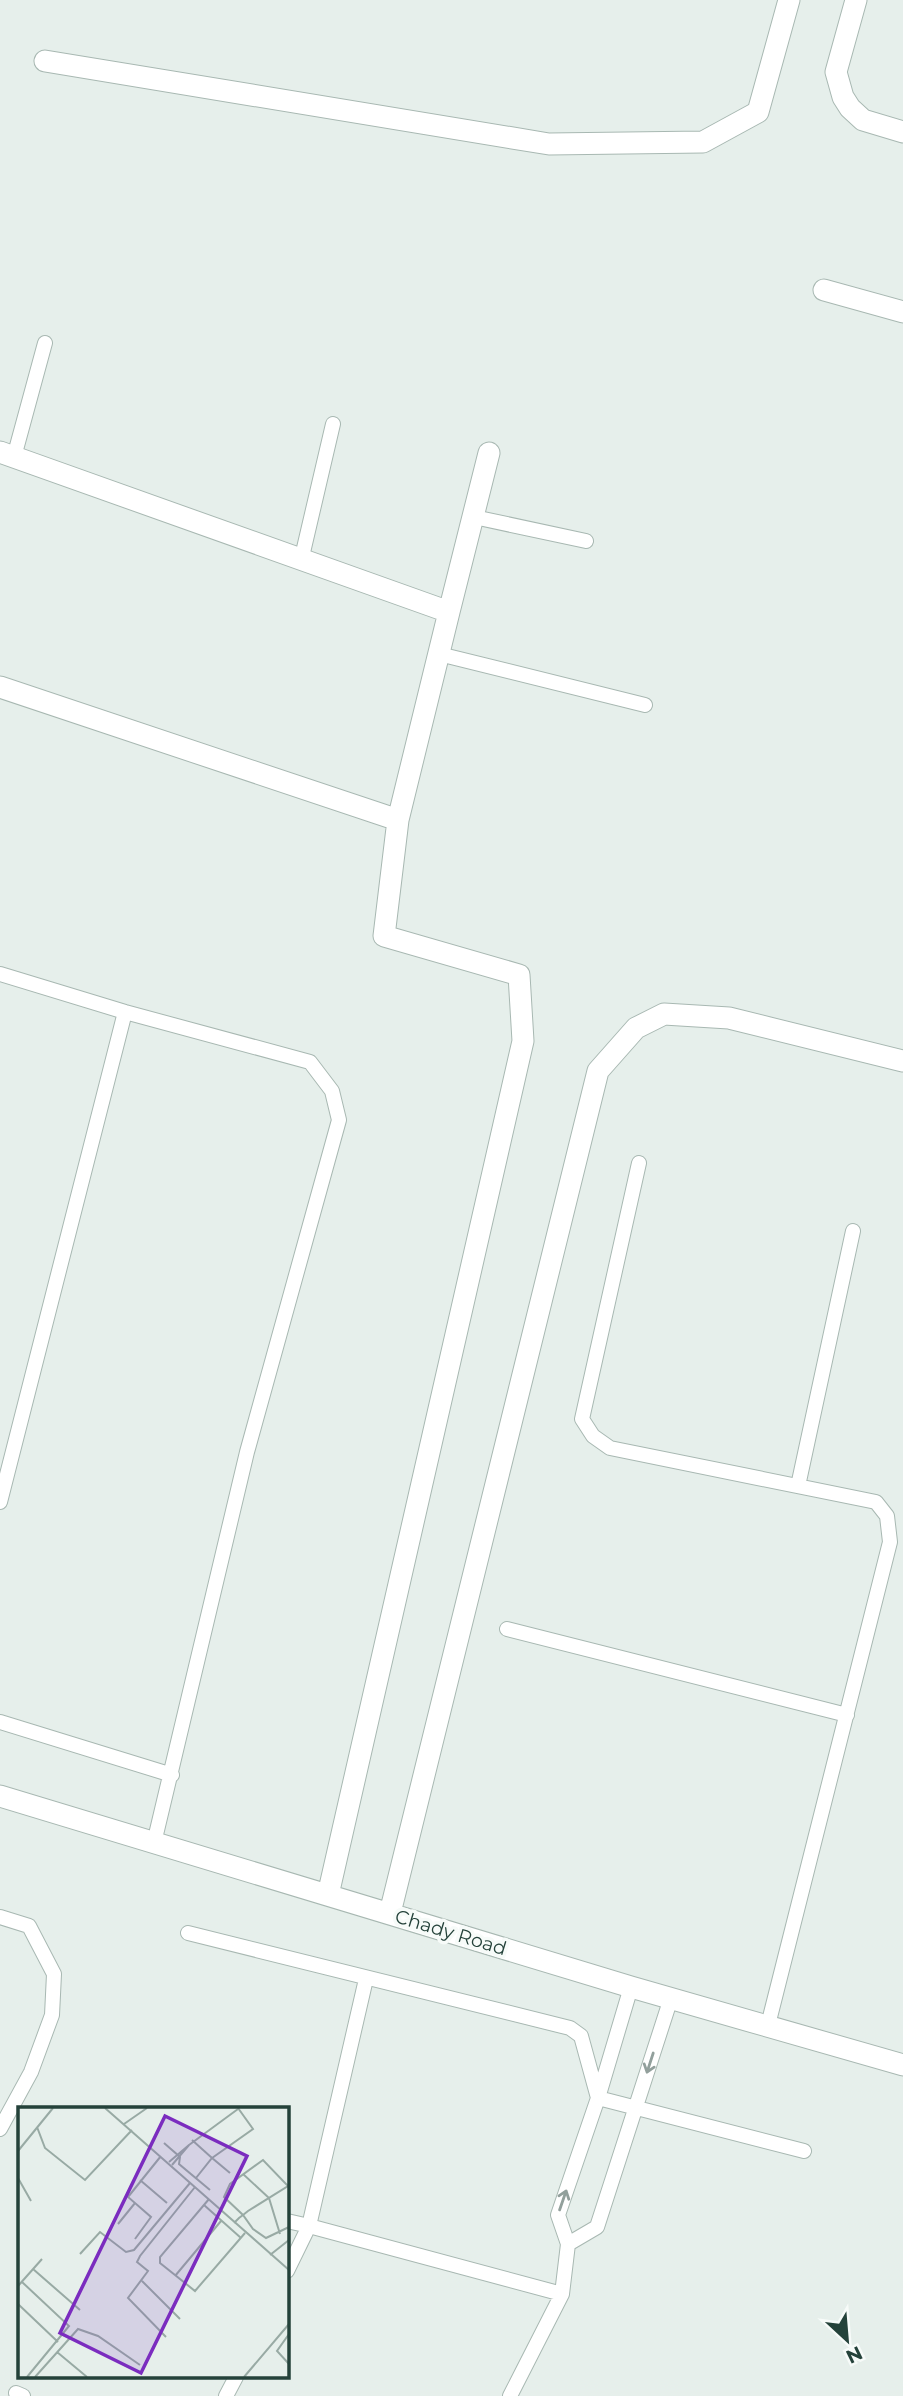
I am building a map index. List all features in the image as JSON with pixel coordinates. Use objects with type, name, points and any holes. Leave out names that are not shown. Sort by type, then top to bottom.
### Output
[{"type":"street","points":[[45,61],[549,144],[703,142],[758,112],[789,0]]},
{"type":"street","points":[[856,0],[836,72],[843,97],[863,120],[903,132]]},
{"type":"street","points":[[824,290],[903,312]]},
{"type":"street","points":[[328,1895],[523,1041],[519,975],[384,936],[398,820],[489,453]]},
{"type":"street","points":[[7,454],[449,612]]},
{"type":"street","points":[[0,687],[398,820]]},
{"type":"street","points":[[390,1913],[598,1071],[636,1028],[664,1014],[729,1018],[903,1061]]},
{"type":"street","name":"Chady Road","points":[[0,1796],[631,1987],[903,2065]]},
{"type":"lane","points":[[7,454],[45,343]]},
{"type":"lane","points":[[301,561],[332,424]]},
{"type":"lane","points":[[474,517],[586,541]]},
{"type":"lane","points":[[439,654],[645,705]]},
{"type":"lane","points":[[0,974],[125,1012],[310,1062],[332,1091],[339,1120],[247,1452],[154,1843]]},
{"type":"lane","points":[[0,1502],[125,1012]]},
{"type":"lane","points":[[639,1163],[582,1419],[593,1436],[610,1448],[876,1502],[887,1516],[890,1542],[768,2025]]},
{"type":"lane","points":[[798,1486],[853,1231]]},
{"type":"lane","points":[[507,1629],[846,1715]]},
{"type":"lane","points":[[0,1722],[172,1775]]},
{"type":"lane","points":[[0,1917],[29,1926],[54,1974],[52,2015],[31,2072],[0,2129]]},
{"type":"lane","points":[[188,1933],[570,2028],[581,2036],[598,2098]]},
{"type":"lane","points":[[289,2267],[309,2226],[366,1979]]},
{"type":"lane","points":[[510,2396],[562,2294],[568,2244],[558,2216],[598,2098],[631,1987]]},
{"type":"lane","points":[[568,2244],[597,2227],[671,1998]]},
{"type":"lane","points":[[598,2098],[804,2151]]},
{"type":"lane","points":[[289,2221],[562,2294]]},
{"type":"lane","points":[[226,2396],[235,2378]]}]
